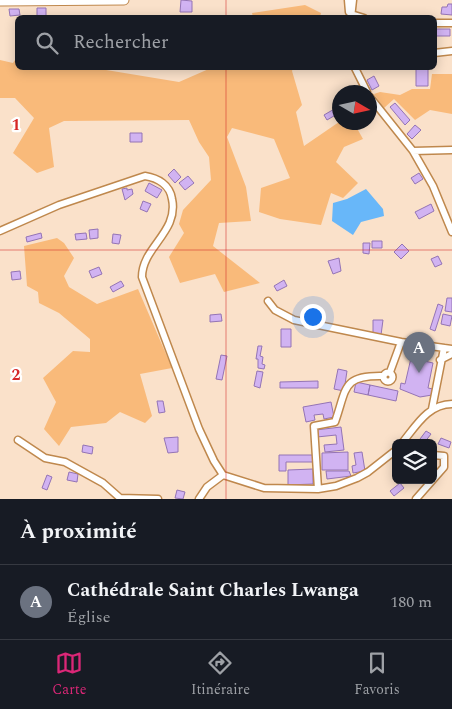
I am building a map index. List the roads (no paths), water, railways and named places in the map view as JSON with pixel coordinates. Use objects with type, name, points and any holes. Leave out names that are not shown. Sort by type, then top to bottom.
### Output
[{"type":"highway","points":[[0,1],[124,0]]},
{"type":"street","points":[[348,0],[348,12],[350,15]]},
{"type":"street","points":[[351,15],[353,0]]},
{"type":"street","points":[[437,23],[452,23]]},
{"type":"street","points":[[437,53],[452,51]]},
{"type":"street","points":[[356,70],[364,85]]},
{"type":"street","points":[[377,106],[413,151],[432,186],[452,232]]},
{"type":"street","points":[[413,151],[452,150]]},
{"type":"street","points":[[0,231],[59,205],[145,176],[155,178],[168,188],[173,203],[172,219],[143,264],[142,277],[198,429],[223,475],[264,488],[286,490],[318,489],[336,486],[357,478],[392,453]]},
{"type":"street","points":[[268,301],[275,310],[294,320],[401,342],[452,349]]},
{"type":"street","points":[[318,489],[314,426],[335,422],[346,390],[355,378],[360,376],[383,376],[385,373],[390,372],[401,342]]},
{"type":"street","points":[[432,409],[440,360],[444,348]]},
{"type":"street","points":[[440,360],[452,354]]},
{"type":"street","points":[[406,439],[432,409],[442,404],[452,404]]},
{"type":"street","points":[[18,440],[45,458],[65,462],[103,483],[120,498],[158,499]]},
{"type":"street","points":[[437,455],[444,456],[444,467],[437,475]]},
{"type":"street","points":[[199,499],[207,487],[223,475]]},
{"type":"street","points":[[416,499],[429,484]]},
{"type":"water","points":[[366,189],[383,209],[384,216],[361,222],[353,235],[332,221],[333,203],[347,199]]},
{"type":"place","name":"Cathédrale Saint Charles Lwanga","points":[[419,373]]}]
